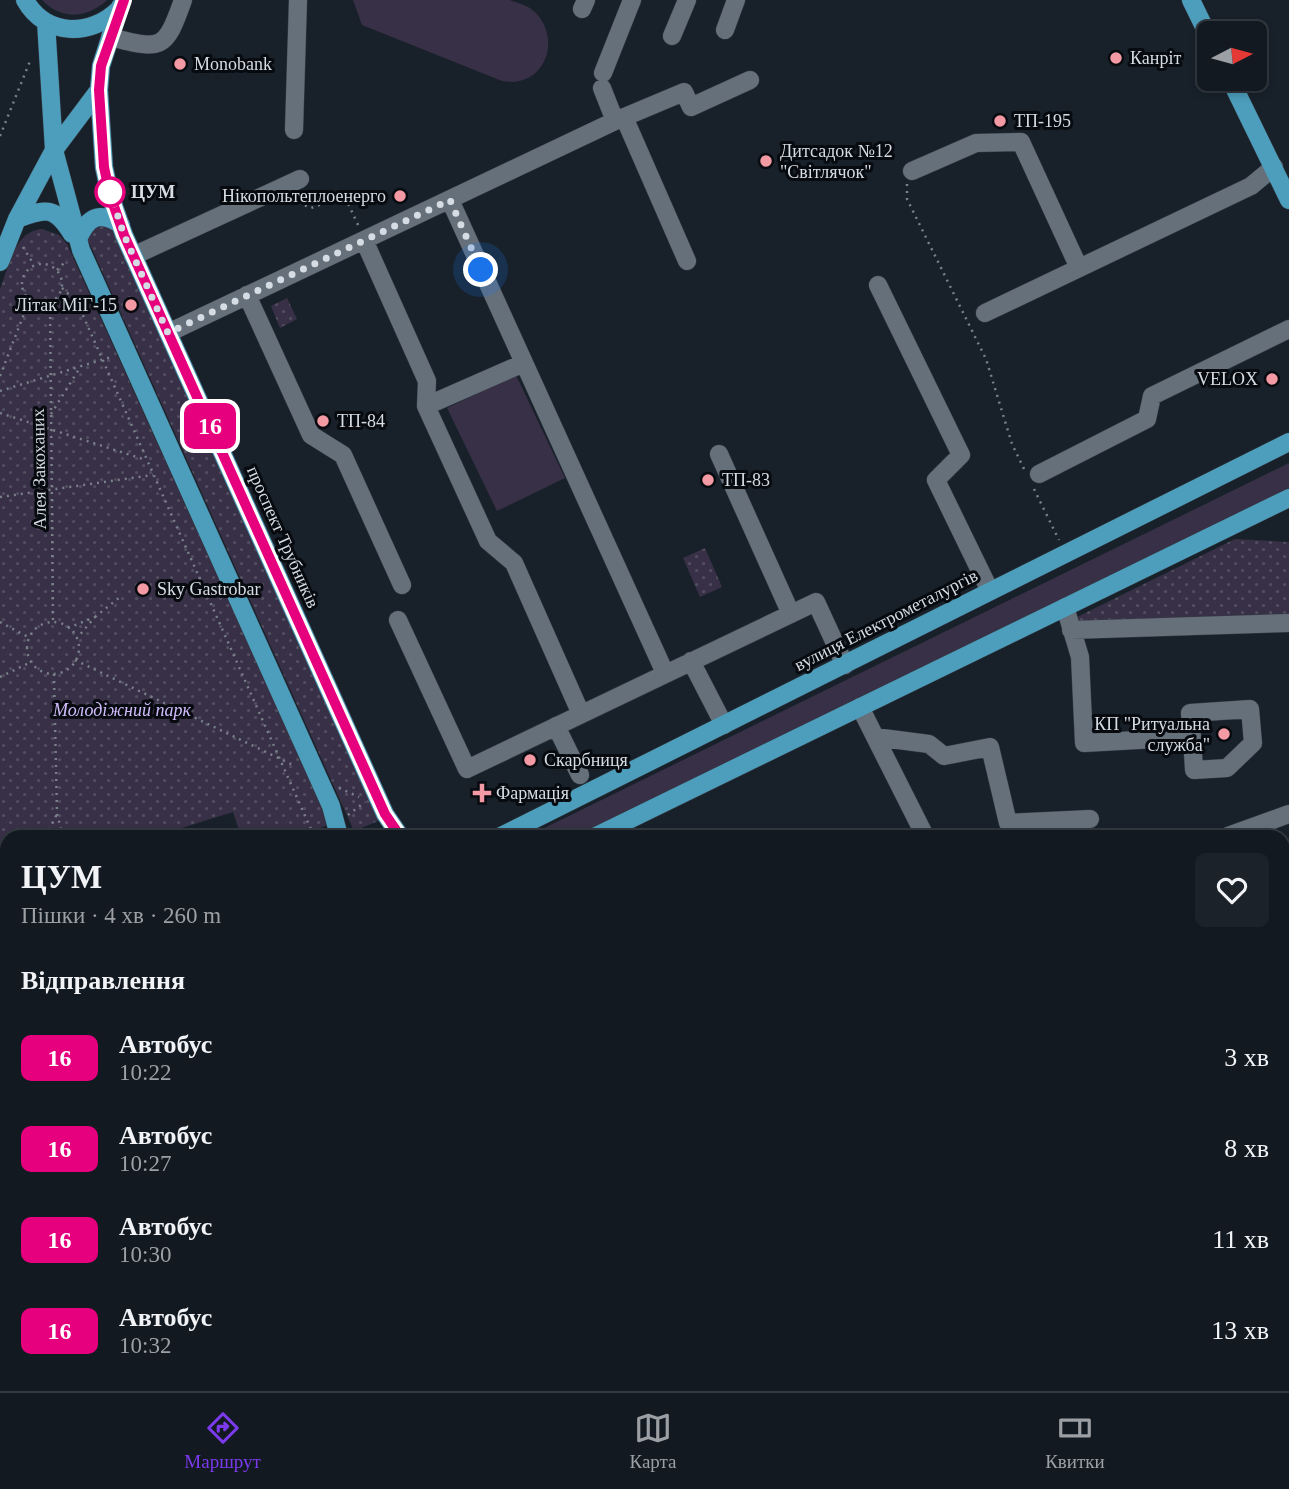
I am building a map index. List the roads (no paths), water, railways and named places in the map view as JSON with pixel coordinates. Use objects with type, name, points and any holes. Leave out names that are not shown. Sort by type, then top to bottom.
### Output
[{"type":"main road","points":[[1191,0],[1201,21]]},
{"type":"main road","name":"проспект Трубників","points":[[25,3],[46,22],[67,30],[90,28],[110,18],[122,4]]},
{"type":"main road","name":"проспект Трубників","points":[[122,4],[101,66],[99,90],[104,167],[121,225],[385,814],[396,830]]},
{"type":"main road","points":[[46,22],[54,150],[77,248]]},
{"type":"main road","name":"проспект Трубників","points":[[0,262],[18,219],[54,150],[99,90]]},
{"type":"main road","points":[[1236,91],[1289,200]]},
{"type":"main road","points":[[18,219],[37,211],[47,211],[62,217],[127,352],[331,806],[337,830]]},
{"type":"main road","points":[[77,248],[84,226],[93,218],[101,216],[121,225]]},
{"type":"main road","name":"вулиця Електрометалургів","points":[[513,830],[1289,442]]},
{"type":"main road","points":[[608,830],[1289,498]]},
{"type":"street","points":[[110,37],[146,46],[166,40],[183,0]]},
{"type":"street","points":[[294,130],[298,0]]},
{"type":"street","points":[[632,0],[602,80],[687,261]]},
{"type":"street","points":[[672,36],[687,0]]},
{"type":"street","points":[[725,30],[736,0]]},
{"type":"street","points":[[168,333],[620,119],[684,92],[691,107],[750,80]]},
{"type":"street","points":[[912,171],[976,143],[1021,142],[1079,268]]},
{"type":"street","points":[[985,313],[1251,186],[1274,167]]},
{"type":"street","points":[[134,256],[300,179]]},
{"type":"street","points":[[450,200],[665,673]]},
{"type":"street","points":[[364,240],[427,381],[426,406],[488,541],[514,563],[581,714]]},
{"type":"street","points":[[878,285],[961,455],[936,480],[990,591]]},
{"type":"street","points":[[247,295],[311,435],[344,455],[402,585]]},
{"type":"street","points":[[1039,474],[1147,419],[1152,396],[1289,329]]},
{"type":"street","points":[[426,406],[524,363]]},
{"type":"street","points":[[719,454],[791,614]]},
{"type":"street","points":[[398,620],[467,769],[816,602],[845,665]]},
{"type":"street","points":[[1065,607],[1080,657],[1084,743],[1192,737]]},
{"type":"street","points":[[1072,630],[1289,622]]},
{"type":"street","points":[[691,661],[724,725]]},
{"type":"street","points":[[860,707],[922,830]]},
{"type":"street","points":[[1250,709],[1253,743],[1227,768],[1194,770],[1192,737],[1190,713],[1250,709]]},
{"type":"street","points":[[556,726],[580,775]]},
{"type":"street","points":[[875,737],[929,744],[944,756],[990,747],[1008,823],[1090,819]]},
{"type":"street","points":[[1245,830],[1289,814]]},
{"type":"place","name":"Канріт","points":[[1116,58]]},
{"type":"place","name":"Monobank","points":[[180,64]]},
{"type":"place","name":"ТП-195","points":[[1000,121]]},
{"type":"place","name":"Дитсадок №12 \"Світлячок\"","points":[[766,161]]},
{"type":"place","name":"ЦУМ","points":[[110,192]]},
{"type":"place","name":"Нікопольтеплоенерго","points":[[400,196]]},
{"type":"place","name":"Літак МіГ-15","points":[[131,305]]},
{"type":"place","name":"VELOX","points":[[1272,379]]},
{"type":"place","name":"ТП-84","points":[[323,421]]},
{"type":"place","name":"ТП-83","points":[[708,480]]},
{"type":"place","name":"Sky Gastrobar","points":[[143,589]]},
{"type":"place","name":"КП \"Ритуальна служба\"","points":[[1224,734]]},
{"type":"place","name":"Скарбниця","points":[[530,760]]},
{"type":"place","name":"Фармація","points":[[482,793]]},
{"type":"park label","name":"Молодіжний парк","points":[[122,710]]}]
